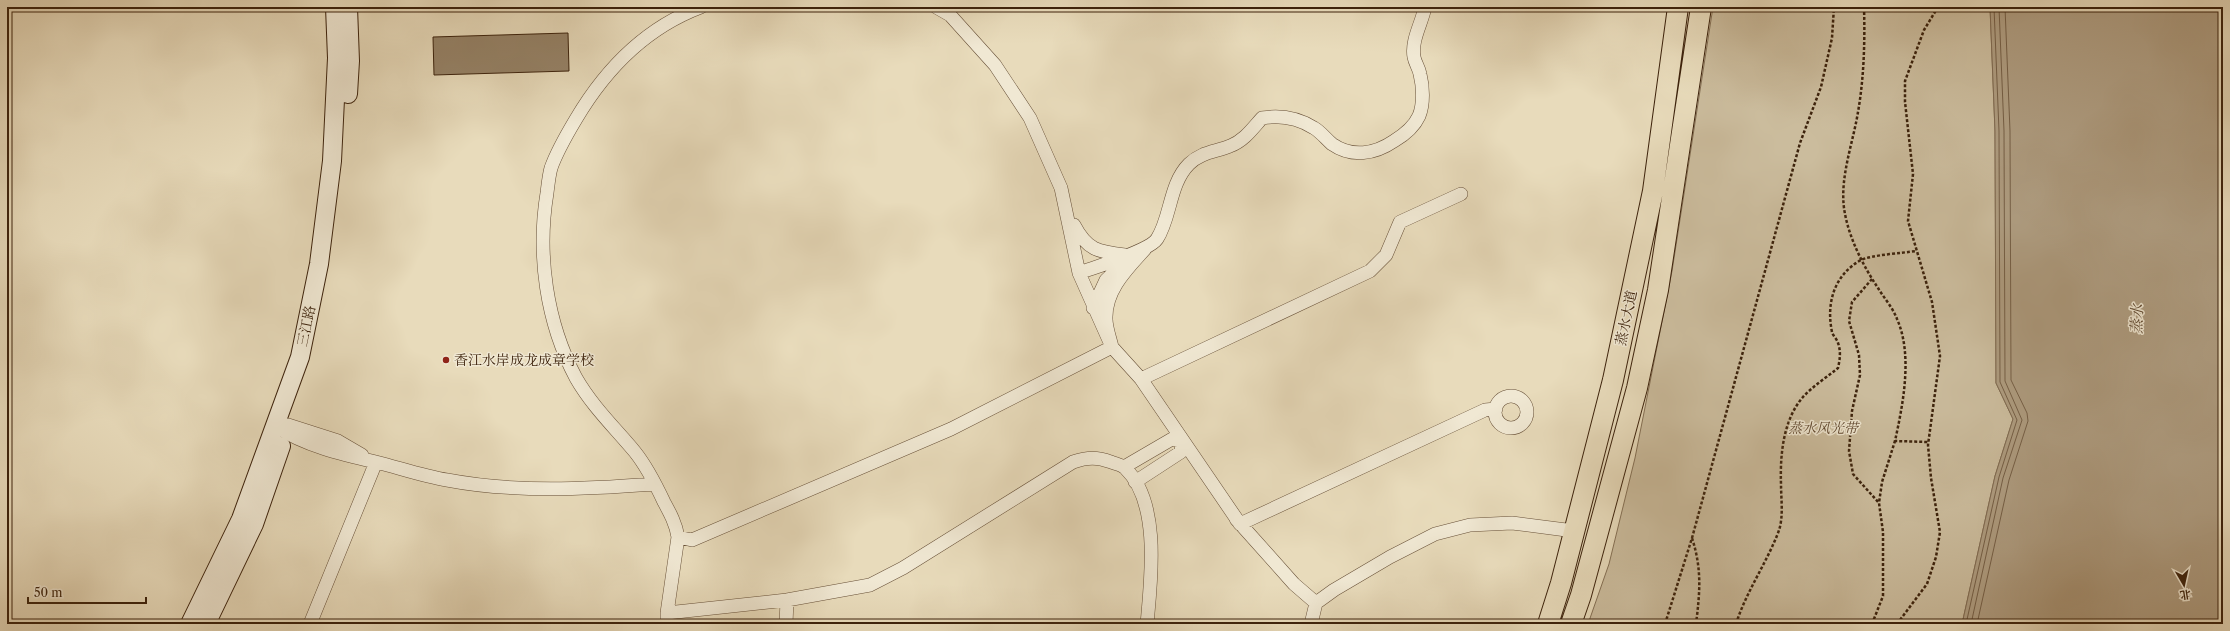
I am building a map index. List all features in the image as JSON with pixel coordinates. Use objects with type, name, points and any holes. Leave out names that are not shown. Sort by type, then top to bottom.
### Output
[{"type":"main road","name":"三江路","points":[[206,624],[254,524],[282,428],[300,357],[319,264],[332,162],[337,58],[335,7]]},
{"type":"main road","name":"三江路","points":[[190,624],[242,519],[282,428],[310,359],[330,266],[343,163],[350,61],[348,7]]},
{"type":"main road","name":"蒸水大道","points":[[1548,624],[1561,583],[1613,380],[1651,198],[1678,7]]},
{"type":"main road","name":"蒸水大道","points":[[1571,624],[1581,595],[1637,388],[1658,290],[1701,7]]},
{"type":"street","points":[[701,7],[652,33],[619,59],[591,94],[568,132],[551,168],[542,222],[544,267],[551,308],[562,348],[576,378],[592,403],[636,454],[655,484],[676,526],[678,537],[667,618],[787,600],[870,585],[903,568],[1073,462],[1090,457],[1105,460],[1124,467],[1135,482],[1148,512],[1151,536],[1152,576],[1148,624]]},
{"type":"street","points":[[936,7],[955,11],[995,65],[1030,118],[1060,188],[1067,212],[1079,273],[1112,346],[1140,379],[1178,444],[1206,486],[1294,584],[1316,603]]},
{"type":"street","points":[[1094,308],[1102,287],[1122,262],[1145,249],[1157,240],[1177,182],[1189,164],[1206,152],[1232,146],[1247,135],[1262,118],[1276,116],[1295,119],[1314,128],[1333,144],[1349,152],[1367,154],[1387,146],[1407,133],[1419,116],[1423,95],[1420,73],[1414,57],[1414,40],[1425,7]]},
{"type":"street","points":[[1140,379],[1370,271],[1386,255],[1400,222],[1461,194]]},
{"type":"street","points":[[1067,212],[1081,238],[1092,248],[1127,255]]},
{"type":"street","points":[[1079,273],[1145,249]]},
{"type":"street","points":[[1112,346],[1106,320],[1107,308],[1112,292],[1120,277],[1145,249]]},
{"type":"street","points":[[678,537],[692,540],[951,429],[1112,346]]},
{"type":"street","points":[[1240,524],[1485,410],[1496,409]]},
{"type":"street","points":[[282,428],[316,446],[447,480],[515,487],[560,488],[655,484]]},
{"type":"street","points":[[1124,467],[1178,444]]},
{"type":"street","points":[[1135,482],[1178,444]]},
{"type":"street","points":[[310,624],[376,462]]},
{"type":"street","points":[[1311,624],[1316,603],[1359,575],[1435,534],[1470,525],[1512,523],[1574,531]]},
{"type":"street","points":[[786,624],[787,600]]},
{"type":"path","points":[[1665,624],[1692,538],[1800,143],[1821,86],[1832,38],[1834,7]]},
{"type":"path","points":[[1864,7],[1863,71],[1858,112],[1846,173],[1844,207],[1850,234],[1862,260],[1872,279],[1897,318],[1903,341],[1904,371],[1900,415],[1895,441],[1882,482],[1880,503],[1883,532],[1883,596],[1872,624]]},
{"type":"path","points":[[1897,624],[1927,584],[1936,557],[1940,532],[1931,478],[1928,442],[1940,356],[1932,302],[1908,221],[1913,174],[1905,102],[1905,81],[1924,30],[1938,7]]},
{"type":"path","points":[[1736,624],[1743,601],[1758,576],[1778,532],[1782,514],[1781,459],[1784,434],[1802,398],[1838,368],[1840,356],[1838,343],[1832,333],[1832,319],[1834,291],[1840,277],[1862,260],[1916,251]]},
{"type":"path","points":[[1872,279],[1852,302],[1849,321],[1860,355],[1860,375],[1852,411],[1849,451],[1853,474],[1880,503]]},
{"type":"path","points":[[1895,441],[1928,442]]},
{"type":"path","points":[[1692,538],[1698,557],[1701,586],[1696,624]]},
{"type":"green space","name":"蒸水风光带","points":[[1713,7],[1990,7],[1995,131],[1996,383],[2013,419],[1995,476],[1962,624],[1588,624],[1609,564],[1635,458],[1672,271]]},
{"type":"water","name":"蒸水","points":[[1990,7],[2223,7],[2223,624],[1962,624],[1995,476],[2013,419],[1996,383],[1995,131]]},
{"type":"building","points":[[568,33],[569,71],[434,75],[433,37]]},
{"type":"place","name":"香江水岸成龙成章学校","points":[[446,360]]}]
